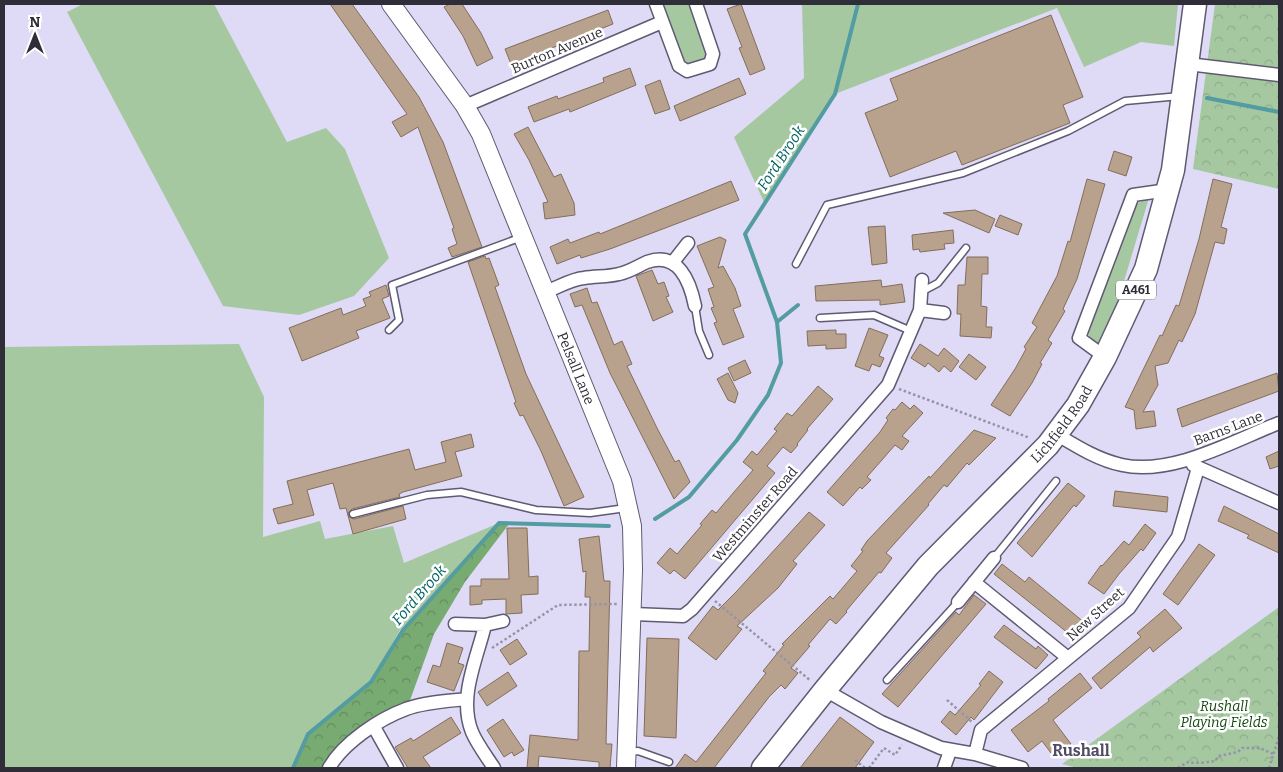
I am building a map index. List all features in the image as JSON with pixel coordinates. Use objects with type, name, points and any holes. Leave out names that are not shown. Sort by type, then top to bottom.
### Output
[{"type":"highway","name":"Lichfield Road","points":[[764,766],[928,566],[1052,440],[1078,405],[1105,357],[1146,269],[1173,170],[1195,4]]},
{"type":"main road","name":"Pelsall Lane","points":[[391,4],[465,106],[495,164],[544,292],[622,481],[632,526],[632,614],[626,760]]},
{"type":"street","points":[[656,4],[679,66],[688,71],[710,64],[713,54],[696,4]]},
{"type":"street","name":"Burton Avenue","points":[[465,106],[662,22]]},
{"type":"street","points":[[1188,64],[1279,75]]},
{"type":"street","points":[[1105,357],[1079,338],[1134,195],[1168,190]]},
{"type":"street","points":[[673,262],[688,243]]},
{"type":"street","points":[[544,292],[583,278],[606,277],[623,273],[660,259],[673,262],[686,278],[695,306]]},
{"type":"street","name":"Westminster Road","points":[[632,614],[683,616],[706,593],[885,389],[912,332],[920,310],[922,286]]},
{"type":"street","points":[[920,310],[944,313]]},
{"type":"street","name":"Barns Lane","points":[[1052,440],[1122,465],[1153,466],[1187,460],[1279,424]]},
{"type":"street","points":[[1187,460],[1198,468],[1279,503]]},
{"type":"street","name":"New Street","points":[[981,730],[1129,608],[1178,538],[1198,468]]},
{"type":"street","points":[[958,602],[994,558]]},
{"type":"street","points":[[974,582],[1068,658]]},
{"type":"street","points":[[455,624],[485,625],[503,621]]},
{"type":"street","points":[[485,625],[479,652],[471,674],[467,714],[472,733],[494,768]]},
{"type":"street","points":[[825,690],[908,735],[945,749],[975,754],[1022,768]]},
{"type":"street","points":[[328,768],[337,753],[356,737],[406,709],[467,699]]},
{"type":"street","points":[[374,727],[398,768]]},
{"type":"street","points":[[975,754],[981,730]]},
{"type":"street","points":[[944,768],[945,749]]},
{"type":"lane","points":[[796,264],[827,205],[964,174],[1068,132],[1125,101],[1184,96]]},
{"type":"lane","points":[[389,330],[399,320],[392,285],[523,237]]},
{"type":"lane","points":[[922,286],[938,283],[966,248]]},
{"type":"lane","points":[[695,306],[698,331],[709,355]]},
{"type":"lane","points":[[820,318],[874,315],[912,332]]},
{"type":"lane","points":[[994,558],[1056,481]]},
{"type":"lane","points":[[353,514],[426,495],[461,492],[536,510],[590,513],[629,507]]},
{"type":"lane","points":[[887,680],[958,602]]},
{"type":"lane","points":[[626,760],[638,751],[669,762]]},
{"type":"path","points":[[885,389],[1052,440]]},
{"type":"path","points":[[706,593],[807,678],[825,690]]},
{"type":"path","points":[[479,652],[494,647],[558,606],[620,604],[632,614]]},
{"type":"path","points":[[947,700],[981,730]]},
{"type":"path","points":[[855,760],[867,768],[884,748],[895,755],[908,735]]},
{"type":"path","points":[[1269,768],[1279,736]]},
{"type":"path","points":[[1178,768],[1188,762],[1196,764],[1205,760],[1216,761],[1219,756],[1238,752],[1242,748],[1260,748],[1273,754]]},
{"type":"green space","points":[[83,4],[214,4],[287,142],[326,128],[345,149],[389,258],[354,296],[299,315],[223,306],[67,12]]},
{"type":"green space","points":[[661,4],[690,4],[708,55],[707,60],[688,65],[684,61]]},
{"type":"green space","points":[[802,4],[1178,4],[1174,46],[1141,42],[1084,67],[1057,8],[835,94],[764,202],[734,137],[804,78]]},
{"type":"green space","points":[[1215,4],[1279,4],[1279,189],[1193,169]]},
{"type":"green space","points":[[1149,198],[1118,301],[1096,347],[1089,343],[1089,333],[1132,210],[1138,203]]},
{"type":"green space","points":[[239,344],[264,397],[263,537],[320,521],[325,539],[393,526],[404,563],[499,523],[400,630],[371,682],[308,734],[293,768],[4,768],[4,347]]},
{"type":"green space","points":[[499,523],[509,524],[465,582],[434,634],[409,703],[391,708],[341,742],[321,768],[293,768],[308,734],[371,682],[403,629]]},
{"type":"green space","name":"Rushall Playing Fields","points":[[1279,607],[1279,768],[1078,768],[1062,764]]},
{"type":"building","points":[[330,4],[352,4],[419,97],[443,142],[482,247],[452,257],[448,248],[457,244],[452,229],[454,228],[418,127],[401,137],[392,122],[407,114]]},
{"type":"building","points":[[450,4],[462,4],[481,33],[493,58],[477,66],[463,36],[444,7]]},
{"type":"building","points":[[741,4],[765,69],[750,75],[739,48],[742,47],[727,9]]},
{"type":"building","points":[[608,10],[613,24],[511,64],[505,49]]},
{"type":"building","points":[[1051,15],[1083,97],[1063,105],[1070,123],[962,165],[956,151],[890,177],[865,113],[898,100],[890,79]]},
{"type":"building","points":[[630,68],[636,85],[570,112],[569,109],[534,122],[528,107],[557,96],[558,99],[604,82],[603,78]]},
{"type":"building","points":[[739,78],[746,94],[680,121],[674,106]]},
{"type":"building","points":[[660,80],[670,109],[655,114],[645,86]]},
{"type":"building","points":[[528,127],[554,177],[561,174],[574,203],[575,215],[545,219],[543,203],[548,202],[529,160],[514,134]]},
{"type":"building","points":[[1114,151],[1132,157],[1126,176],[1108,170]]},
{"type":"building","points":[[1087,179],[1105,184],[1077,279],[1063,309],[1065,311],[1048,340],[1052,343],[1040,363],[1042,364],[1010,416],[991,405],[1015,369],[1026,349],[1024,347],[1037,327],[1032,323],[1057,276],[1068,241],[1070,242]]},
{"type":"building","points":[[1213,179],[1232,184],[1221,227],[1227,229],[1224,244],[1215,242],[1195,314],[1182,342],[1179,340],[1168,363],[1155,366],[1158,385],[1143,412],[1154,411],[1156,426],[1136,429],[1134,410],[1125,407],[1176,305],[1179,306],[1199,239]]},
{"type":"building","points":[[731,181],[739,200],[610,249],[581,258],[580,255],[557,264],[550,247],[568,239],[570,243],[599,232],[600,234]]},
{"type":"building","points":[[975,210],[995,219],[989,233],[943,213]]},
{"type":"building","points":[[1000,215],[1022,224],[1018,235],[995,226]]},
{"type":"building","points":[[885,226],[887,263],[872,265],[868,227]]},
{"type":"building","points":[[953,230],[954,243],[944,244],[945,249],[920,252],[919,249],[913,250],[912,235]]},
{"type":"building","points":[[720,237],[726,240],[718,268],[723,266],[735,288],[741,306],[733,309],[744,337],[723,345],[714,323],[717,322],[711,308],[714,307],[708,289],[714,287],[697,246]]},
{"type":"building","points":[[485,256],[486,259],[489,258],[499,285],[495,287],[526,374],[584,497],[564,506],[541,451],[523,415],[520,416],[514,403],[516,402],[468,262]]},
{"type":"building","points":[[967,257],[988,257],[988,274],[982,274],[981,306],[987,307],[986,327],[992,327],[991,338],[960,336],[961,314],[957,314],[958,285],[965,285]]},
{"type":"building","points":[[652,270],[658,284],[664,282],[669,296],[666,297],[673,312],[653,321],[636,276]]},
{"type":"building","points":[[881,280],[882,287],[902,284],[905,302],[880,305],[880,300],[816,301],[815,286]]},
{"type":"building","points":[[386,285],[389,296],[382,299],[390,318],[356,331],[359,338],[302,361],[289,328],[341,308],[343,315],[366,306],[363,299],[371,296],[369,292]]},
{"type":"building","points":[[587,288],[592,303],[597,302],[614,345],[622,341],[632,364],[627,366],[675,462],[679,460],[690,482],[674,499],[610,373],[582,305],[575,307],[570,294]]},
{"type":"building","points":[[869,328],[888,335],[879,356],[884,358],[880,367],[872,364],[869,371],[855,366]]},
{"type":"building","points":[[836,330],[836,334],[846,334],[846,348],[826,349],[826,345],[808,346],[807,331]]},
{"type":"building","points":[[920,344],[938,356],[944,348],[959,361],[951,372],[944,366],[939,372],[928,363],[925,367],[911,358]]},
{"type":"building","points":[[969,354],[986,367],[976,380],[959,367]]},
{"type":"building","points":[[745,360],[751,373],[734,381],[728,368]]},
{"type":"building","points":[[728,373],[738,393],[735,403],[728,400],[717,379]]},
{"type":"building","points":[[1277,373],[1279,391],[1182,427],[1177,409]]},
{"type":"building","points":[[818,386],[833,399],[807,429],[791,453],[783,447],[767,466],[775,473],[685,579],[674,570],[670,574],[657,563],[670,548],[677,554],[702,525],[700,524],[712,510],[716,513],[753,470],[743,462],[752,451],[757,455],[777,431],[774,429],[787,413],[792,416]]},
{"type":"building","points":[[902,402],[910,409],[914,405],[923,413],[902,436],[909,441],[902,450],[895,445],[867,477],[871,480],[862,489],[860,487],[843,506],[827,492],[880,432],[888,420],[886,418],[893,409],[895,410]]},
{"type":"building","points":[[974,430],[996,438],[969,465],[967,463],[947,487],[944,485],[929,505],[886,553],[892,558],[881,573],[879,572],[836,624],[830,619],[808,645],[810,646],[791,668],[798,673],[785,689],[781,685],[769,697],[714,768],[675,768],[685,754],[696,762],[766,673],[763,671],[784,645],[782,644],[830,596],[833,599],[857,571],[851,566],[863,551],[861,550],[867,541],[929,476],[930,478]]},
{"type":"building","points":[[471,434],[474,447],[455,452],[462,476],[403,492],[399,494],[400,497],[352,509],[348,513],[349,517],[354,519],[403,506],[406,519],[353,534],[346,508],[340,509],[333,483],[307,490],[314,515],[278,524],[273,509],[293,504],[287,481],[409,449],[415,470],[446,462],[441,442]]},
{"type":"building","points":[[1279,451],[1279,466],[1270,469],[1266,457]]},
{"type":"building","points":[[1068,483],[1085,496],[1076,507],[1074,505],[1032,557],[1017,543]]},
{"type":"building","points":[[1115,491],[1168,497],[1167,512],[1113,506]]},
{"type":"building","points":[[1224,506],[1279,534],[1279,553],[1247,538],[1249,535],[1218,521]]},
{"type":"building","points":[[809,512],[825,525],[793,561],[797,564],[778,588],[737,626],[742,629],[716,660],[688,638],[713,606],[718,610]]},
{"type":"building","points":[[1145,524],[1156,533],[1143,551],[1141,549],[1104,594],[1088,583],[1101,565],[1124,541],[1129,545]]},
{"type":"building","points":[[507,528],[527,528],[529,577],[538,576],[538,594],[521,595],[522,613],[506,614],[506,599],[482,600],[482,604],[470,605],[470,586],[481,586],[481,579],[509,579]]},
{"type":"building","points":[[599,536],[604,581],[610,581],[606,744],[612,744],[610,768],[599,768],[599,762],[539,756],[538,768],[527,768],[530,735],[578,740],[579,651],[589,651],[590,597],[585,597],[586,571],[583,572],[579,539]]},
{"type":"building","points":[[1199,544],[1215,555],[1178,605],[1163,594]]},
{"type":"building","points":[[1002,564],[1025,582],[1029,577],[1085,623],[1073,637],[994,574]]},
{"type":"building","points":[[974,595],[986,604],[898,707],[882,694],[956,612],[959,615]]},
{"type":"building","points":[[1165,609],[1182,628],[1153,652],[1150,647],[1101,689],[1092,678],[1141,637],[1137,633]]},
{"type":"building","points":[[1004,625],[1036,649],[1038,646],[1048,655],[1036,669],[994,637]]},
{"type":"building","points":[[647,638],[679,639],[676,738],[644,736]]},
{"type":"building","points":[[517,639],[527,654],[510,665],[500,650]]},
{"type":"building","points":[[447,643],[463,648],[458,663],[464,665],[454,691],[427,682],[433,665],[440,667]]},
{"type":"building","points":[[989,671],[1003,682],[974,720],[971,717],[956,735],[941,722],[950,711],[955,715],[981,685],[979,684]]},
{"type":"building","points":[[508,672],[517,686],[487,706],[478,692]]},
{"type":"building","points":[[1080,673],[1092,688],[1053,720],[1071,744],[1054,757],[1042,741],[1028,752],[1011,730],[1049,701],[1048,699]]},
{"type":"building","points":[[451,717],[461,733],[423,757],[431,768],[408,768],[395,747],[411,738],[413,741]]},
{"type":"building","points":[[840,717],[874,742],[855,768],[800,768]]},
{"type":"building","points":[[503,719],[524,750],[514,756],[512,752],[504,757],[487,730]]},
{"type":"waterway","name":"Ford Brook","points":[[777,322],[745,234],[835,94],[858,4]]},
{"type":"waterway","name":"Ford Brook","points":[[1207,98],[1279,112]]},
{"type":"waterway","name":"Ford Brook","points":[[655,519],[689,497],[737,440],[768,395],[781,363],[777,322],[798,305]]},
{"type":"waterway","name":"Ford Brook","points":[[293,768],[308,734],[371,682],[403,630],[499,523],[609,526]]},
{"type":"district","name":"Rushall","points":[[1081,750]]}]
